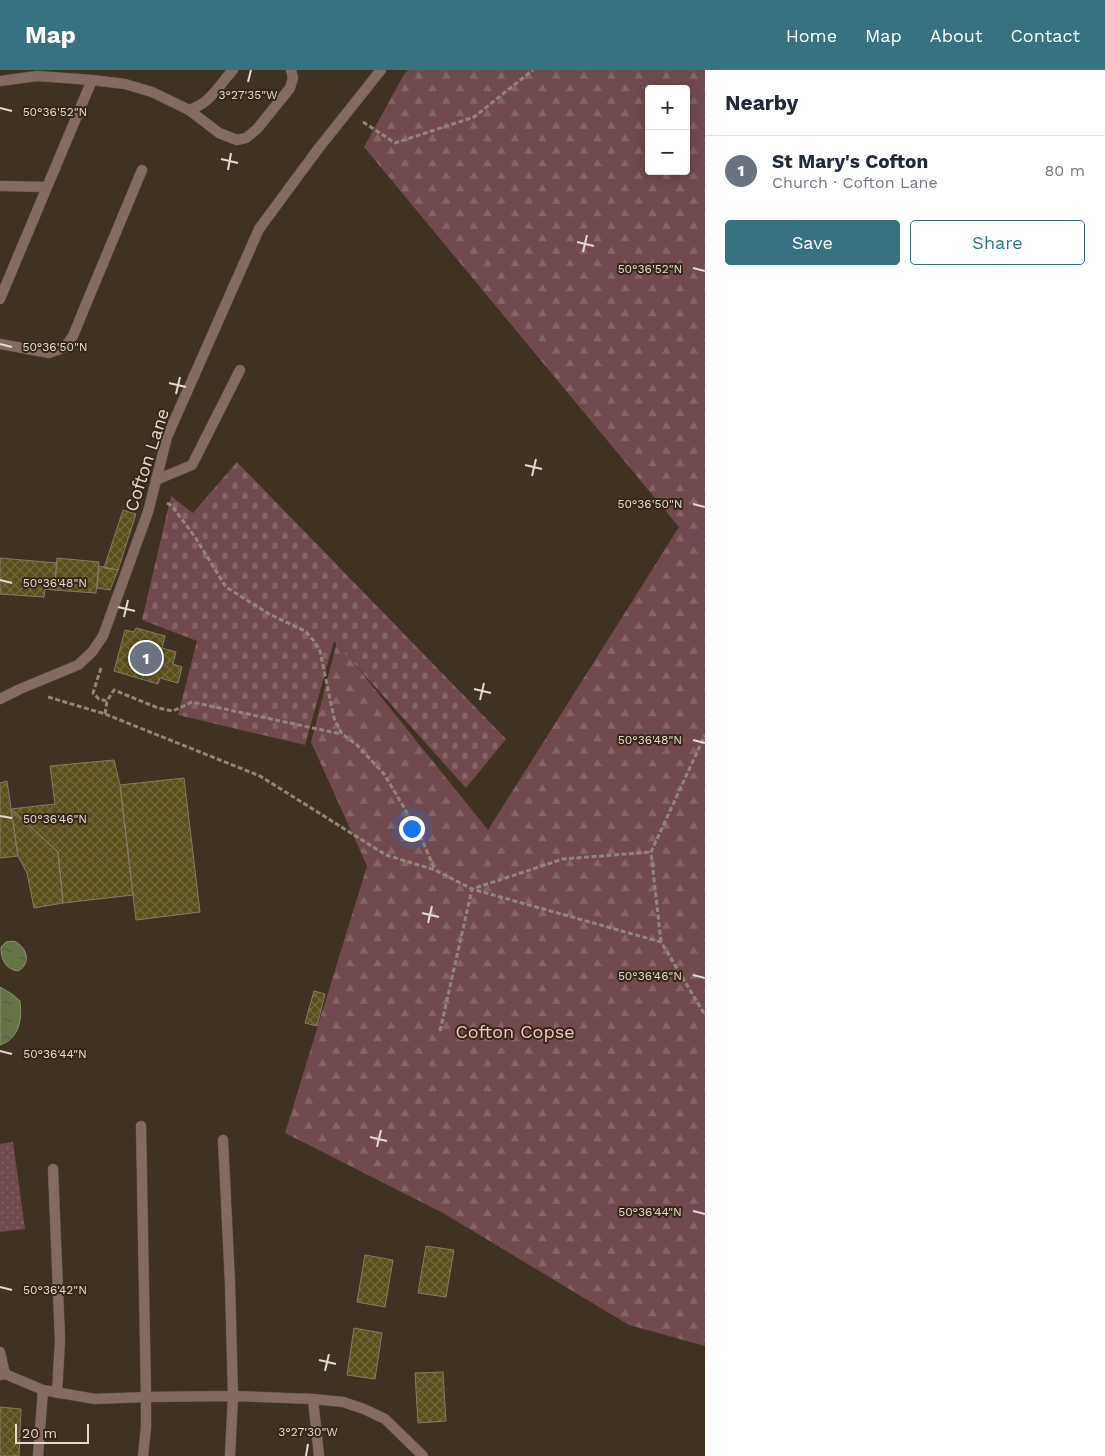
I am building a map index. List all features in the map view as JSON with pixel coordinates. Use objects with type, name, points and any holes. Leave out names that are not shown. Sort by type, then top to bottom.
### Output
[{"type":"street","points":[[189,110],[199,107],[211,98],[233,70]]},
{"type":"street","points":[[0,81],[38,76],[126,84],[152,92],[189,110],[219,133],[237,140],[246,138],[257,129],[290,88],[293,78],[292,70]]},
{"type":"street","name":"Cofton Lane","points":[[0,699],[78,665],[92,652],[103,636],[148,512],[167,437],[259,230],[318,149],[381,70]]},
{"type":"street","points":[[1,294],[92,80]]},
{"type":"street","points":[[0,344],[49,352],[65,347],[74,336],[142,170]]},
{"type":"street","points":[[0,186],[48,187]]},
{"type":"street","points":[[155,485],[192,465],[240,370]]},
{"type":"street","points":[[141,1126],[146,1397],[143,1456]]},
{"type":"street","points":[[223,1140],[233,1396],[230,1456]]},
{"type":"street","points":[[53,1169],[60,1340],[57,1393]]},
{"type":"street","points":[[0,1352],[3,1375],[43,1390],[95,1399],[233,1396],[343,1402],[385,1419],[423,1456]]},
{"type":"street","points":[[38,1456],[43,1390]]},
{"type":"street","points":[[313,1399],[319,1456]]},
{"type":"path","points":[[348,112],[395,143],[474,117],[533,70]]},
{"type":"path","points":[[155,485],[163,500],[172,506],[195,537],[226,587],[269,614],[305,630],[314,641],[320,651],[334,718],[342,734]]},
{"type":"path","points":[[101,668],[93,693],[99,699],[107,702]]},
{"type":"path","points":[[20,689],[105,714],[260,776],[386,855],[435,870],[472,889],[661,942]]},
{"type":"path","points":[[105,714],[107,702],[114,690],[158,708],[173,711],[192,702],[342,734],[357,745],[384,774],[418,830],[435,870]]},
{"type":"path","points":[[705,735],[651,852],[661,942],[705,1015]]},
{"type":"path","points":[[472,889],[563,859],[651,852]]},
{"type":"path","points":[[440,1031],[472,889]]},
{"type":"green space","name":"Cofton Copse","points":[[409,70],[705,70],[705,1346],[629,1325],[443,1213],[285,1133],[367,866],[311,742],[337,642],[488,830],[679,527],[364,147],[405,73]]},
{"type":"green space","points":[[237,462],[506,739],[466,788],[334,641],[305,745],[178,715],[197,641],[142,620],[171,496],[193,513]]},
{"type":"green space","points":[[13,1142],[25,1229],[0,1232],[0,1144]]},
{"type":"water","points":[[14,941],[22,947],[26,955],[25,964],[18,971],[7,966],[1,951],[1,947],[6,942]]},
{"type":"water","points":[[0,987],[20,1001],[21,1008],[20,1021],[16,1033],[7,1042],[0,1045]]},
{"type":"building","points":[[123,510],[136,514],[118,570],[104,568]]},
{"type":"building","points":[[0,558],[57,563],[54,590],[45,589],[44,597],[0,594]]},
{"type":"building","points":[[57,558],[99,562],[96,593],[54,590]]},
{"type":"building","points":[[99,566],[118,570],[110,590],[97,588]]},
{"type":"building","points":[[136,628],[165,636],[162,648],[176,652],[173,664],[182,667],[178,683],[160,678],[158,684],[114,671],[125,630],[134,632]]},
{"type":"building","points":[[114,760],[120,785],[133,895],[63,903],[58,852],[11,809],[55,804],[50,766]]},
{"type":"building","points":[[184,778],[200,912],[136,920],[120,785]]},
{"type":"building","points":[[7,781],[18,856],[0,858],[0,783]]},
{"type":"building","points":[[11,809],[58,852],[63,903],[34,908],[27,873],[18,856]]},
{"type":"building","points":[[314,991],[325,994],[317,1026],[305,1023]]},
{"type":"building","points":[[426,1246],[454,1250],[446,1297],[418,1293]]},
{"type":"building","points":[[365,1255],[393,1260],[385,1307],[357,1302]]},
{"type":"building","points":[[354,1328],[382,1333],[375,1379],[347,1375]]},
{"type":"building","points":[[443,1372],[446,1421],[418,1423],[415,1373]]},
{"type":"building","points":[[0,1407],[21,1409],[19,1456],[0,1456]]},
{"type":"place","name":"St Mary's Cofton","points":[[146,658]]}]
